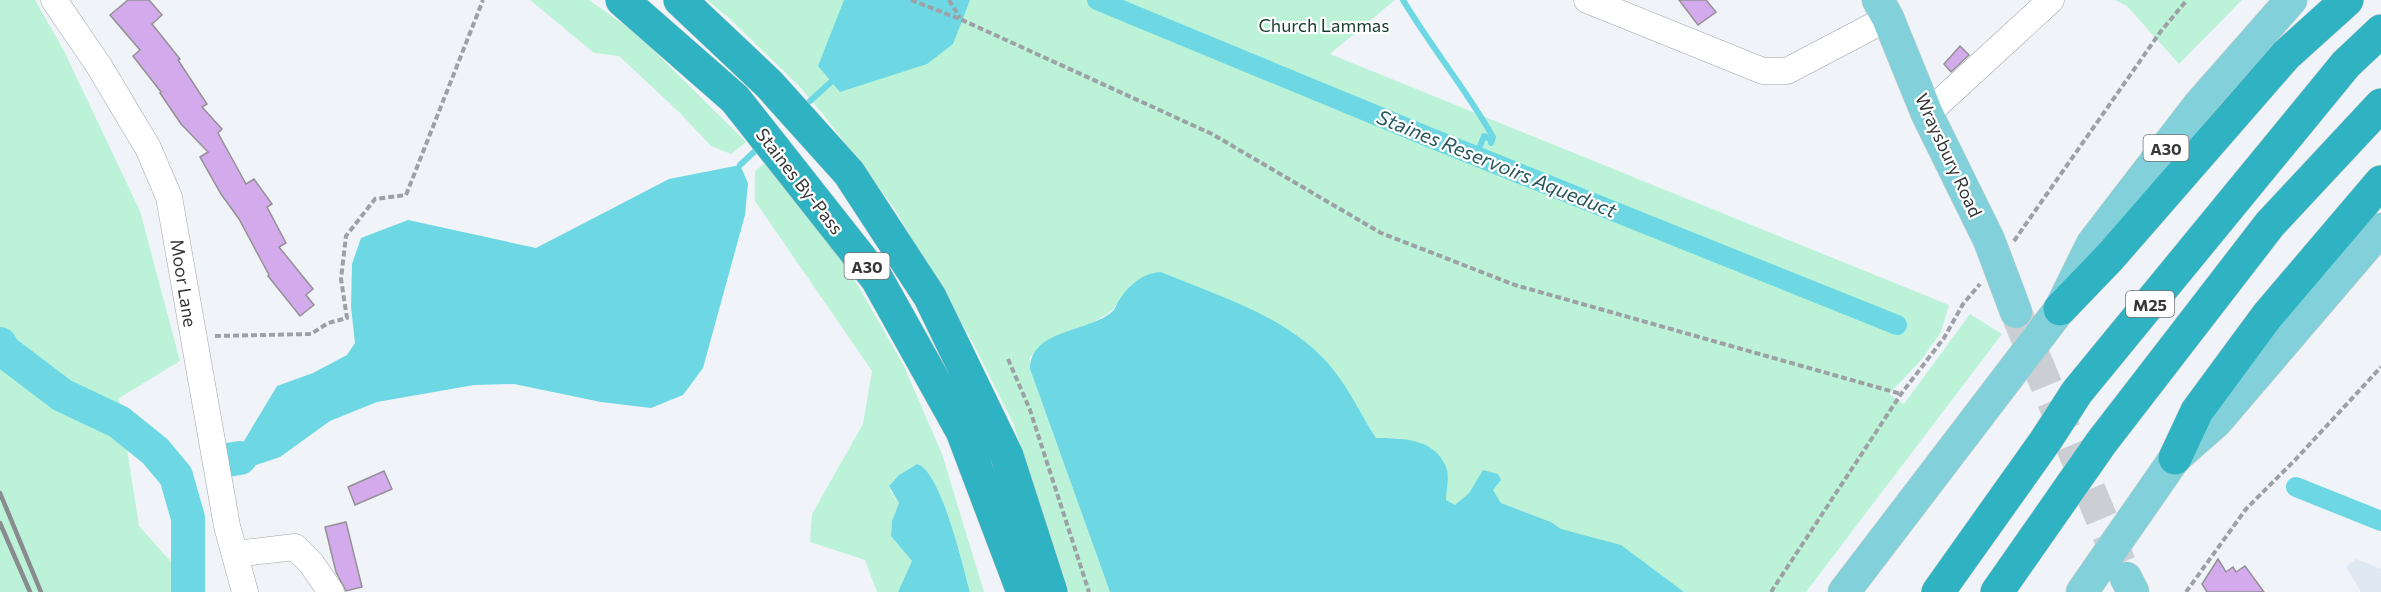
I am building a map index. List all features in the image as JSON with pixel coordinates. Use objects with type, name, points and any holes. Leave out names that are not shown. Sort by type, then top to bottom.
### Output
[{"type":"highway","name":"Staines By-Pass","points":[[622,0],[735,99],[877,279],[962,431],[1023,592]]},
{"type":"highway","name":"Staines By-Pass","points":[[680,0],[769,84],[849,173],[930,297],[1007,456],[1051,592]]},
{"type":"highway","points":[[2060,309],[2110,257],[2286,55],[2347,0]]},
{"type":"highway","name":"M25","points":[[1938,592],[2046,440],[2077,392],[2346,64],[2381,31]]},
{"type":"highway","name":"M25","points":[[1997,592],[2101,443],[2270,224],[2381,105]]},
{"type":"highway","points":[[2175,458],[2197,411],[2267,316],[2381,182]]},
{"type":"main road","name":"A30","points":[[1844,592],[2060,309],[2092,244],[2198,106],[2291,0]]},
{"type":"main road","name":"Wraysbury Road","points":[[1883,9],[1927,114],[1989,240],[2016,312]]},
{"type":"main road","points":[[2082,592],[2175,458],[2216,422],[2381,230]]},
{"type":"street","name":"Moor Lane","points":[[54,0],[99,66],[148,148],[169,197],[218,462],[227,526],[245,592]]},
{"type":"street","points":[[1587,0],[1763,71],[1787,71],[1883,9]]},
{"type":"street","points":[[1927,114],[2051,0]]},
{"type":"street","points":[[235,554],[295,547],[311,563],[332,592]]},
{"type":"path","points":[[193,336],[311,334],[328,323],[347,318],[341,279],[346,236],[375,198],[405,195],[483,0]]},
{"type":"path","points":[[911,0],[960,19],[1212,134],[1381,233],[1515,285],[1901,394]]},
{"type":"path","points":[[919,3],[924,0]]},
{"type":"path","points":[[949,0],[960,19]]},
{"type":"path","points":[[1771,592],[1901,394],[1944,338],[1963,304],[1998,264],[2161,31],[2187,0]]},
{"type":"path","points":[[1008,359],[1030,410],[1089,592]]},
{"type":"path","points":[[2186,592],[2246,509],[2381,367]]},
{"type":"shaded area","points":[[2356,559],[2381,569],[2381,592],[2361,592],[2346,567]]},
{"type":"green space","points":[[0,0],[35,0],[63,49],[140,211],[180,361],[119,398],[139,526],[198,592],[0,592]]},
{"type":"green space","points":[[530,0],[589,0],[637,34],[746,142],[731,154],[711,146],[680,113],[619,56],[594,53]]},
{"type":"green space","name":"Church Lammas","points":[[707,0],[1395,0],[1330,54],[1949,305],[1941,332],[1922,359],[1889,394],[1904,404],[1970,314],[2002,334],[1806,592],[1684,592],[1551,522],[1501,503],[1492,490],[1498,474],[1483,471],[1469,493],[1455,506],[1445,500],[1447,468],[1399,438],[1376,438],[1335,372],[1294,334],[1254,311],[1161,272],[1119,300],[1113,310],[1091,324],[1070,330],[1030,357],[1030,369],[1110,592],[1069,592],[1013,423],[972,341],[894,208],[799,86],[728,17]]},
{"type":"green space","points":[[2115,0],[2242,0],[2179,64],[2127,6]]},
{"type":"green space","points":[[765,163],[844,261],[903,364],[942,454],[984,592],[970,592],[942,501],[926,470],[917,464],[899,475],[889,486],[899,503],[892,521],[891,536],[912,561],[898,592],[877,592],[865,560],[810,542],[812,514],[863,424],[872,371],[755,201],[755,171]]},
{"type":"water","points":[[844,0],[970,0],[953,44],[927,64],[840,92],[818,66]]},
{"type":"water","points":[[740,165],[748,183],[745,215],[703,368],[683,395],[651,408],[601,402],[514,384],[474,385],[377,402],[330,421],[280,457],[247,468],[240,458],[241,446],[277,386],[313,373],[347,355],[355,343],[351,307],[352,264],[361,238],[408,220],[536,248],[669,179]]},
{"type":"water","points":[[1161,272],[1232,300],[1278,323],[1299,337],[1335,372],[1376,438],[1396,438],[1416,442],[1426,445],[1441,457],[1448,475],[1446,500],[1455,505],[1469,493],[1483,470],[1498,474],[1501,480],[1493,490],[1501,503],[1551,522],[1561,529],[1621,545],[1684,592],[1110,592],[1030,369],[1033,356],[1050,338],[1103,318],[1113,311],[1119,300],[1138,280]]},
{"type":"water","points":[[917,464],[926,470],[942,501],[970,592],[898,592],[912,561],[891,536],[892,521],[899,503],[889,486],[899,475]]},
{"type":"building","points":[[128,0],[149,0],[162,15],[152,24],[180,59],[178,60],[207,104],[202,107],[222,129],[218,133],[246,184],[254,179],[272,204],[267,207],[286,243],[279,247],[313,289],[306,295],[314,305],[300,316],[268,276],[239,219],[221,194],[200,157],[208,152],[181,124],[161,92],[133,56],[140,50],[110,15]]},
{"type":"building","points":[[1679,0],[1706,0],[1716,12],[1698,25]]},
{"type":"building","points":[[1960,46],[1969,55],[1951,72],[1944,64]]},
{"type":"building","points":[[384,471],[392,489],[355,505],[348,487]]},
{"type":"building","points":[[346,522],[362,587],[346,591],[336,572],[325,527]]},
{"type":"building","points":[[2218,559],[2226,572],[2233,567],[2236,572],[2245,566],[2264,592],[2207,592],[2202,584]]},
{"type":"waterway","name":"Staines Reservoirs Aqueduct","points":[[1097,0],[1431,138],[1897,325]]},
{"type":"waterway","points":[[1403,0],[1483,119],[1493,137],[1491,143]]},
{"type":"waterway","points":[[810,101],[831,82]]},
{"type":"waterway","points":[[1476,156],[1484,136],[1492,140]]},
{"type":"waterway","points":[[740,165],[755,151]]},
{"type":"waterway","points":[[0,344],[4,351],[62,395],[119,422],[155,451],[176,476],[188,518],[188,592]]},
{"type":"waterway","points":[[227,460],[240,458]]},
{"type":"waterway","name":"Staines Reservoirs Aqueduct","points":[[2296,487],[2381,521]]},
{"type":"tunnel","points":[[2016,312],[2122,568]]},
{"type":"railway","points":[[0,493],[41,592]]},
{"type":"railway","points":[[0,523],[30,592]]}]
